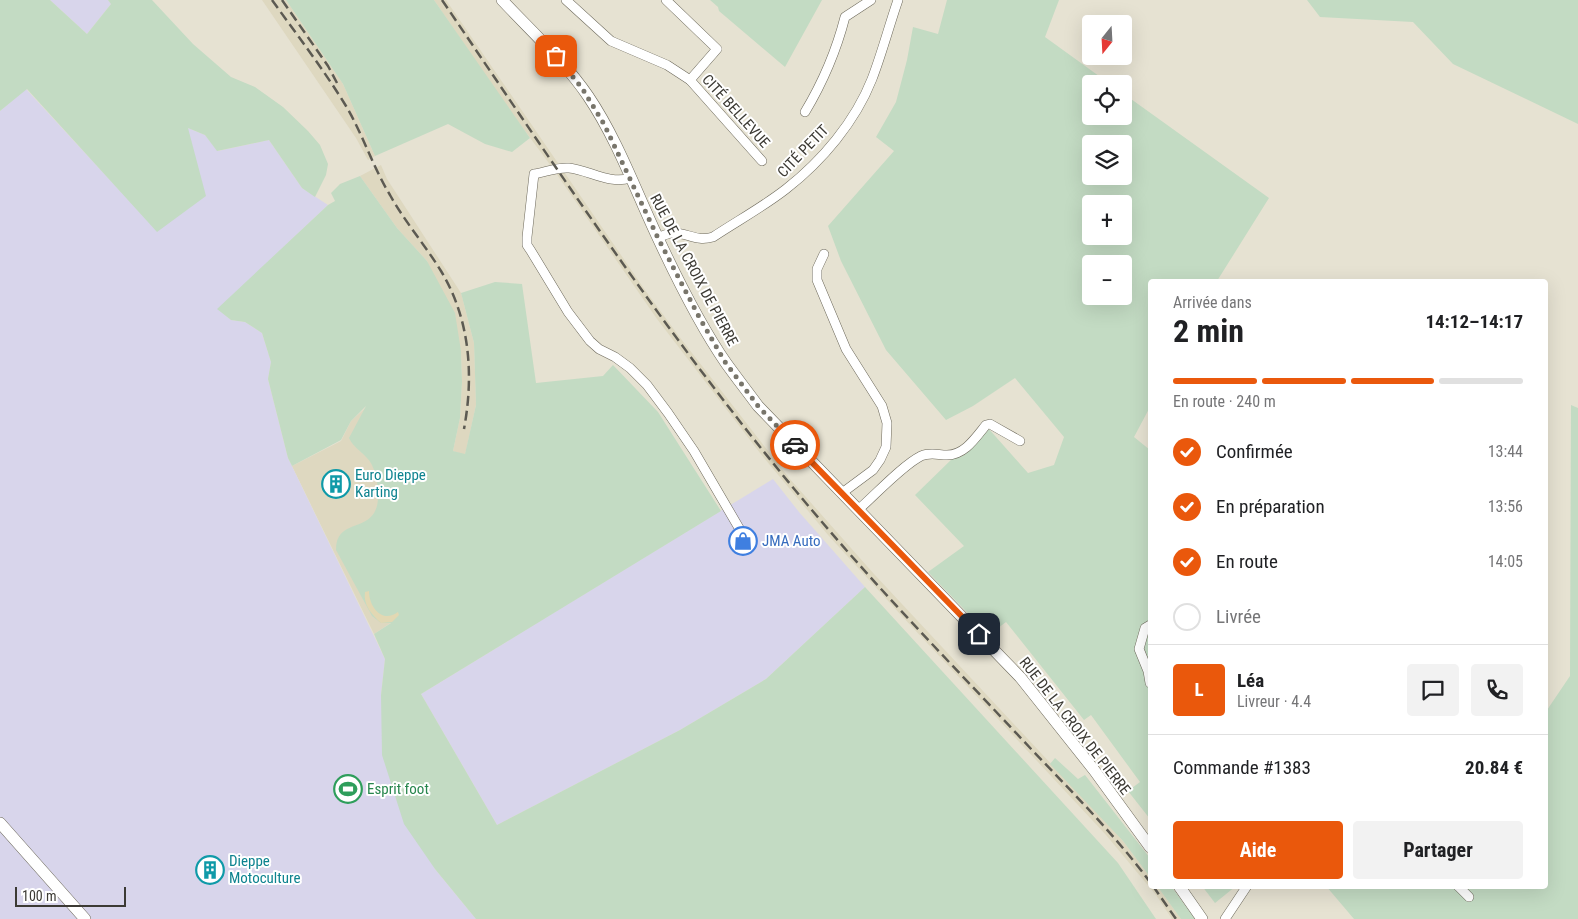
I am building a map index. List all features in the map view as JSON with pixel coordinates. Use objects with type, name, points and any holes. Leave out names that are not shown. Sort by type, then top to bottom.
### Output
[{"type":"main road","name":"RUE DE LA CROIX DE PIERRE","points":[[502,0],[576,80],[604,124],[658,238],[698,315],[725,362],[758,406],[1020,677],[1094,770],[1148,844]]},
{"type":"main road","points":[[0,823],[85,919]]},
{"type":"main road","points":[[1180,889],[1202,919]]},
{"type":"street","name":"CITÉ BELLEVUE","points":[[566,0],[611,41],[667,65],[690,80],[762,161]]},
{"type":"street","name":"CITÉ BELLEVUE","points":[[666,0],[717,50],[690,80]]},
{"type":"street","points":[[805,112],[830,67],[839,42],[844,17],[871,0]]},
{"type":"street","name":"CITÉ PETIT","points":[[658,238],[673,233],[704,240],[713,237],[786,189],[803,174],[831,146],[855,112],[871,80],[898,0]]},
{"type":"street","points":[[630,178],[616,181],[568,168],[534,174],[527,245],[568,312],[590,341],[599,349],[615,357],[630,368],[647,385],[668,413],[694,451],[739,528]]},
{"type":"street","points":[[824,254],[817,269],[817,280],[846,349],[882,406],[887,423],[886,447],[880,460],[873,470],[842,493]]},
{"type":"street","points":[[859,509],[912,461],[930,453],[949,455],[960,452],[968,446],[986,425],[990,424],[1020,442]]},
{"type":"street","points":[[1148,626],[1145,628],[1139,649],[1148,671]]},
{"type":"street","points":[[1225,919],[1245,889]]},
{"type":"street","points":[[1461,889],[1469,897]]},
{"type":"shaded area","points":[[50,0],[108,0],[111,4],[87,34]]},
{"type":"shaded area","points":[[262,0],[286,0],[343,84],[375,156],[368,160],[356,138]]},
{"type":"shaded area","points":[[434,0],[446,0],[645,290],[789,478],[874,574],[1123,841],[1148,874],[1148,885],[1106,835],[828,535],[760,453],[657,319],[551,166],[505,104]]},
{"type":"shaded area","points":[[26,89],[157,231],[188,128],[205,135],[218,151],[269,140],[302,188],[328,205],[218,309],[231,320],[245,322],[262,333],[271,362],[268,379],[288,458],[385,659],[381,695],[435,869],[476,919],[0,919],[0,111]]},
{"type":"shaded area","points":[[381,165],[387,179],[461,293],[474,343],[476,405],[465,455],[453,451],[460,418],[461,351],[427,261],[397,228],[360,176]]},
{"type":"shaded area","points":[[408,369],[392,622],[374,634],[292,466],[341,441],[351,421]]},
{"type":"shaded area","points":[[773,479],[799,512],[865,587],[766,679],[680,730],[497,825],[421,694]]},
{"type":"shaded area","points":[[1151,889],[1159,889],[1181,919],[1172,919]]},
{"type":"green space","points":[[0,0],[50,0],[87,34],[111,4],[108,0],[152,0],[193,44],[231,77],[255,87],[283,107],[320,145],[328,164],[326,175],[315,197],[302,188],[269,140],[217,151],[205,135],[188,128],[206,196],[157,232],[27,89],[0,111]]},
{"type":"green space","points":[[286,0],[434,0],[530,138],[512,152],[485,144],[448,124],[375,156],[343,84]]},
{"type":"green space","points":[[710,0],[822,0],[785,67],[719,11],[718,7]]},
{"type":"green space","points":[[947,0],[1059,0],[1045,37],[1098,75],[1082,75],[1082,125],[1132,125],[1132,100],[1269,198],[1218,279],[1148,279],[1148,411],[1134,437],[1148,448],[1148,816],[1128,791],[1140,782],[1091,715],[1084,720],[1006,622],[989,635],[928,572],[964,546],[915,495],[953,458],[963,456],[988,428],[1028,473],[1054,465],[1064,437],[1015,378],[973,406],[946,420],[886,350],[841,261],[828,226],[894,151],[876,137],[896,102],[913,27],[938,34]]},
{"type":"green space","points":[[1307,0],[1578,0],[1578,124],[1453,64],[1413,22],[1320,17]]},
{"type":"green space","points":[[360,176],[397,228],[427,261],[455,313],[461,351],[462,382],[460,418],[453,451],[465,454],[476,405],[474,343],[461,293],[495,282],[522,284],[536,383],[603,376],[613,365],[658,412],[721,511],[421,694],[497,825],[680,730],[766,679],[865,587],[1118,863],[1156,919],[476,919],[435,869],[404,824],[382,755],[381,695],[385,659],[374,634],[391,623],[381,623],[372,616],[336,550],[337,540],[341,534],[346,529],[366,521],[376,509],[378,497],[376,475],[370,462],[349,438],[366,406],[351,421],[341,440],[292,466],[288,458],[268,379],[271,362],[262,333],[245,322],[231,320],[217,309],[328,205],[335,201],[331,193],[340,184]]},
{"type":"green space","points":[[1571,405],[1578,408],[1578,919],[1354,919],[1329,889],[1548,889],[1548,709],[1570,676]]},
{"type":"green space","points":[[1055,758],[1078,779],[1085,775],[1148,855],[1148,874],[1123,841],[1050,764]]},
{"type":"green space","points":[[1159,889],[1173,889],[1195,919],[1181,919]]},
{"type":"green space","points":[[1204,889],[1232,889],[1215,903]]},
{"type":"sand","points":[[369,591],[371,603],[382,615],[387,616],[398,612],[399,615],[392,622],[381,623],[371,613],[365,601],[365,592]]},
{"type":"railway","points":[[272,0],[320,66],[346,106],[390,195],[435,261],[451,289],[464,328],[469,368],[469,388],[464,429]]},
{"type":"railway","points":[[282,0],[328,66],[337,83]]},
{"type":"railway","points":[[442,0],[580,203],[675,336],[775,466],[878,585],[1093,814],[1148,879]]},
{"type":"railway","points":[[1155,889],[1176,919]]},
{"type":"way so far","points":[[556,56],[589,97],[604,124],[658,238],[725,362],[758,406],[795,445]]},
{"type":"place","name":"Euro Dieppe Karting","points":[[336,484]]},
{"type":"place","name":"JMA Auto","points":[[743,541]]},
{"type":"place","name":"Esprit foot","points":[[348,789]]},
{"type":"place","name":"Dieppe Motoculture","points":[[210,870]]},
{"type":"route","points":[[795,445],[979,634]]}]
